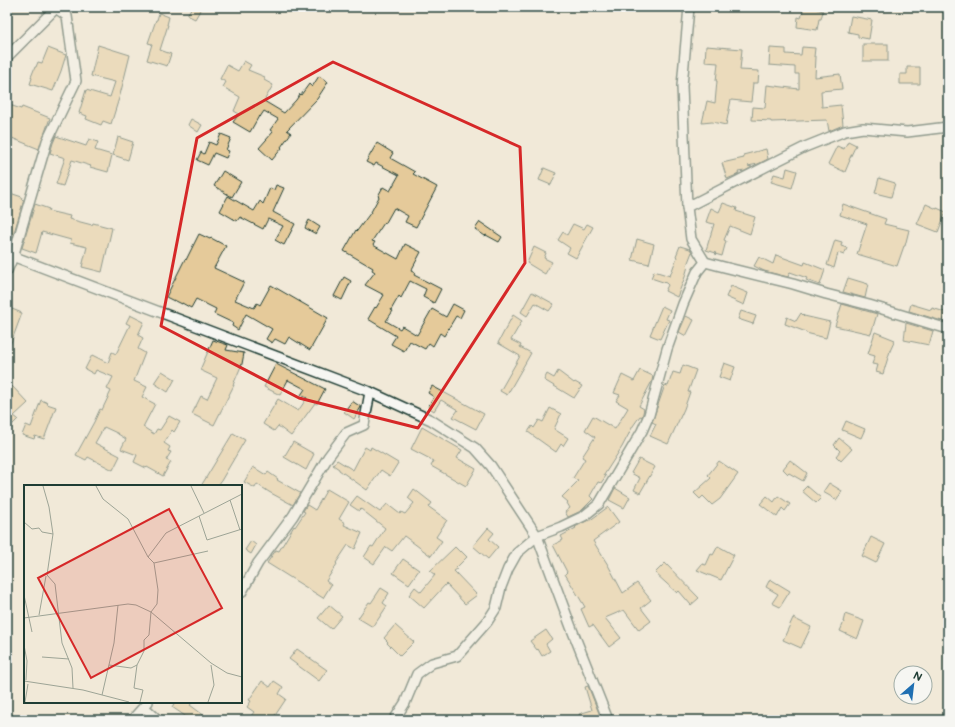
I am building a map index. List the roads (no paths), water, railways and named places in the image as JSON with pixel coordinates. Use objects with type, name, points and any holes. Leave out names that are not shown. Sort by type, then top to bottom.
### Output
[{"type":"street","points":[[7,57],[57,7],[68,16],[68,27],[76,81],[47,141],[10,256],[7,271]]},
{"type":"street","points":[[690,7],[682,86],[687,208],[691,239],[705,262],[793,284],[948,329]]},
{"type":"street","points":[[687,208],[766,166],[805,147],[845,131],[863,128],[908,132],[948,127]]},
{"type":"street","points":[[10,256],[370,392],[431,420],[475,448],[491,466],[537,536],[608,720]]},
{"type":"street","points":[[394,720],[405,703],[417,674],[432,663],[457,656],[487,622],[496,608],[501,587],[508,569],[517,553],[537,536],[584,516],[599,504],[649,415],[667,350],[683,304],[697,272],[705,262]]},
{"type":"street","points":[[242,591],[258,563],[293,516],[328,457],[346,433],[364,425],[370,392]]},
{"type":"street","points":[[132,720],[146,705],[158,720]]}]
